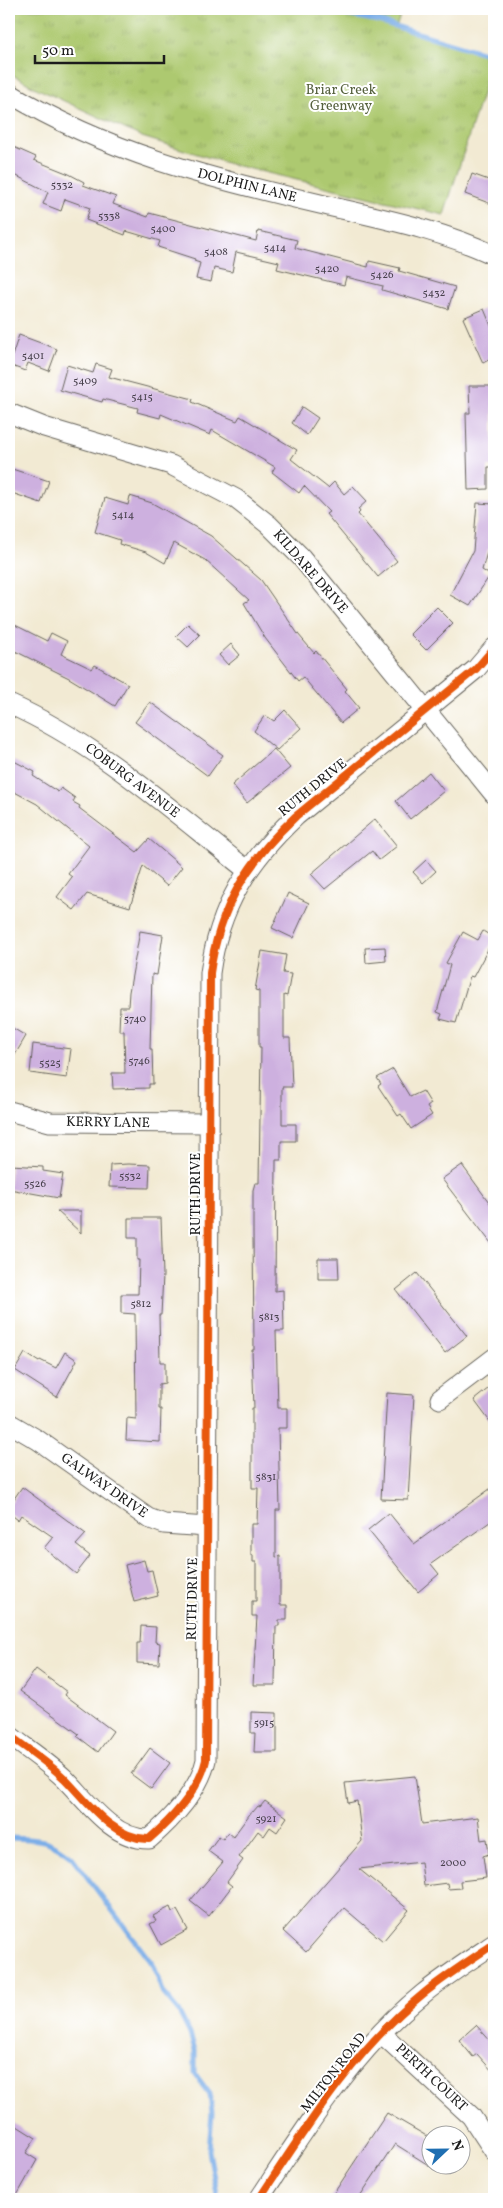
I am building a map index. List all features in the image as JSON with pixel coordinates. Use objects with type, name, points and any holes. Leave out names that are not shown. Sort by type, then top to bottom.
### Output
[{"type":"street","name":"DOLPHIN LANE","points":[[9,93],[94,137],[163,164],[238,185],[438,232],[494,255]]},
{"type":"street","name":"KILDARE DRIVE","points":[[9,413],[44,427],[171,465],[236,500],[269,525],[301,557],[494,794]]},
{"type":"street","name":"RUTH DRIVE","points":[[9,1736],[63,1777],[106,1820],[127,1835],[139,1839],[149,1839],[195,1788],[206,1760],[210,973],[212,955],[229,903],[248,870],[271,840],[296,816],[476,669],[494,648]]},
{"type":"street","name":"COBURG AVENUE","points":[[9,704],[54,726],[86,746],[248,870]]},
{"type":"street","name":"KERRY LANE","points":[[9,1111],[50,1122],[209,1123]]},
{"type":"street","points":[[440,1400],[494,1358]]},
{"type":"street","name":"GALWAY DRIVE","points":[[9,1423],[38,1440],[148,1518],[164,1524],[207,1527]]},
{"type":"street","name":"MILTON ROAD","points":[[259,2199],[332,2091],[381,2033],[422,1995],[457,1968],[494,1944]]},
{"type":"street","name":"PERTH COURT","points":[[381,2033],[471,2116],[494,2150]]},
{"type":"green space","name":"Briar Creek Greenway","points":[[9,9],[402,9],[396,27],[494,56],[444,215],[230,164],[142,137],[36,88],[9,73]]},
{"type":"building","points":[[9,145],[36,157],[34,160],[84,182],[83,185],[116,197],[113,204],[148,217],[149,213],[256,241],[258,231],[297,240],[295,248],[368,267],[369,261],[400,268],[399,271],[455,287],[448,309],[382,290],[383,286],[346,277],[344,285],[277,269],[279,262],[236,252],[232,272],[214,268],[211,282],[196,279],[200,263],[194,261],[195,259],[158,247],[160,241],[126,231],[125,235],[86,220],[90,208],[65,199],[61,211],[43,204],[48,192],[9,172]]},
{"type":"building","points":[[472,174],[494,182],[494,205],[465,194]]},
{"type":"building","points":[[484,309],[494,333],[494,357],[483,363],[463,318]]},
{"type":"building","points":[[19,335],[57,349],[49,371],[28,363],[25,371],[9,365]]},
{"type":"building","points":[[96,364],[112,369],[109,377],[193,399],[192,402],[237,421],[240,416],[297,450],[291,459],[328,488],[334,482],[344,494],[353,486],[367,501],[358,509],[360,512],[358,514],[397,561],[378,577],[326,514],[329,512],[304,486],[299,493],[272,472],[275,467],[212,430],[210,435],[161,414],[160,418],[137,412],[138,408],[103,399],[102,402],[60,390],[67,365],[93,373]]},
{"type":"building","points":[[469,386],[493,386],[493,467],[488,467],[488,489],[468,490],[466,413],[470,413]]},
{"type":"building","points":[[302,407],[318,418],[307,435],[292,423]]},
{"type":"building","points":[[9,468],[49,481],[41,503],[9,492]]},
{"type":"building","points":[[130,496],[152,503],[211,536],[261,580],[298,634],[314,653],[316,651],[347,689],[345,691],[359,708],[341,723],[303,677],[298,681],[265,638],[244,603],[249,600],[205,560],[174,543],[165,563],[146,552],[119,544],[120,540],[95,532],[105,498],[128,505]]},
{"type":"building","points":[[477,503],[494,504],[494,550],[488,549],[482,570],[490,575],[470,606],[450,595],[473,551]]},
{"type":"building","points":[[437,607],[453,623],[426,650],[410,634]]},
{"type":"building","points":[[9,622],[47,641],[51,633],[67,641],[61,654],[92,669],[95,665],[128,684],[115,706],[69,678],[9,648]]},
{"type":"building","points":[[188,624],[200,635],[188,647],[176,636]]},
{"type":"building","points":[[231,644],[240,655],[228,665],[219,655]]},
{"type":"building","points":[[150,702],[223,755],[208,776],[135,722]]},
{"type":"building","points":[[285,710],[301,728],[277,750],[254,731],[265,715],[274,721]]},
{"type":"building","points":[[274,749],[290,768],[247,803],[232,785]]},
{"type":"building","points":[[14,761],[35,772],[33,776],[58,792],[61,788],[75,798],[73,802],[80,806],[79,808],[137,852],[149,839],[182,867],[167,886],[143,866],[130,907],[87,894],[74,910],[57,897],[72,877],[68,874],[89,846],[37,804],[9,789],[9,771]]},
{"type":"building","points":[[429,772],[444,791],[410,819],[396,801]]},
{"type":"building","points":[[375,819],[397,846],[379,860],[372,851],[325,889],[311,874]]},
{"type":"building","points":[[426,860],[436,871],[423,883],[413,872]]},
{"type":"building","points":[[288,893],[309,903],[293,938],[272,928]]},
{"type":"building","points":[[140,931],[163,935],[157,975],[152,974],[150,1049],[152,1049],[153,1084],[149,1084],[149,1088],[113,1089],[112,1073],[125,1073],[124,1031],[119,1031],[120,1007],[128,1007]]},
{"type":"building","points":[[483,931],[494,938],[473,977],[470,976],[456,1023],[440,1019],[442,1014],[437,1012],[450,965],[446,963],[463,932],[478,940]]},
{"type":"building","points":[[385,947],[386,961],[366,963],[365,948]]},
{"type":"building","points":[[262,951],[286,955],[283,973],[291,974],[287,996],[284,995],[284,1038],[290,1038],[292,1087],[282,1087],[282,1124],[296,1124],[296,1141],[281,1141],[281,1160],[276,1160],[275,1291],[283,1290],[284,1331],[276,1331],[278,1408],[287,1408],[287,1428],[278,1428],[280,1510],[276,1510],[276,1557],[280,1556],[280,1605],[287,1605],[287,1620],[279,1620],[279,1626],[276,1626],[275,1685],[253,1685],[257,1616],[252,1616],[252,1601],[256,1601],[256,1562],[253,1562],[253,1555],[251,1555],[251,1524],[257,1524],[258,1488],[252,1488],[252,1408],[254,1408],[252,1350],[254,1350],[253,1190],[255,1183],[259,1183],[261,1047],[259,1047],[259,991],[255,990]]},
{"type":"building","points":[[9,1026],[26,1036],[9,1065]]},
{"type":"building","points":[[33,1044],[71,1049],[67,1078],[30,1073]]},
{"type":"building","points":[[393,1069],[410,1097],[423,1091],[431,1104],[427,1107],[432,1115],[411,1129],[401,1114],[398,1116],[378,1086],[381,1084],[377,1078]]},
{"type":"building","points":[[11,1165],[43,1167],[43,1171],[63,1174],[59,1198],[9,1189]]},
{"type":"building","points":[[110,1165],[150,1165],[149,1188],[109,1187]]},
{"type":"building","points":[[462,1165],[494,1209],[494,1247],[442,1179]]},
{"type":"building","points":[[57,1211],[81,1211],[81,1233]]},
{"type":"building","points":[[128,1218],[161,1218],[163,1275],[161,1315],[159,1315],[160,1362],[165,1362],[165,1383],[159,1384],[159,1409],[161,1409],[160,1442],[126,1440],[127,1418],[136,1419],[135,1314],[121,1313],[121,1294],[138,1294],[139,1260],[137,1260],[137,1238],[128,1238]]},
{"type":"building","points":[[318,1258],[338,1258],[339,1279],[318,1279]]},
{"type":"building","points":[[417,1273],[467,1336],[445,1353],[396,1290]]},
{"type":"building","points":[[65,1352],[77,1360],[57,1397],[15,1370],[25,1353],[39,1362],[40,1360],[56,1368]]},
{"type":"building","points":[[494,1384],[494,1427],[474,1400]]},
{"type":"building","points":[[387,1393],[414,1395],[408,1500],[381,1499]]},
{"type":"building","points":[[494,1486],[494,1519],[431,1564],[439,1574],[418,1592],[368,1530],[389,1513],[414,1544]]},
{"type":"building","points":[[22,1487],[86,1534],[76,1545],[90,1556],[76,1574],[44,1548],[53,1537],[21,1515],[18,1520],[9,1513],[9,1506]]},
{"type":"building","points":[[144,1560],[147,1571],[152,1570],[158,1596],[134,1602],[125,1565]]},
{"type":"building","points":[[141,1626],[156,1627],[155,1642],[160,1643],[159,1664],[137,1663],[137,1643],[140,1643]]},
{"type":"building","points":[[36,1669],[67,1692],[65,1695],[113,1731],[98,1752],[77,1736],[79,1734],[20,1691]]},
{"type":"building","points":[[251,1712],[277,1713],[277,1752],[254,1752],[255,1733],[251,1733]]},
{"type":"building","points":[[150,1748],[170,1763],[151,1789],[131,1774]]},
{"type":"building","points":[[415,1776],[422,1824],[478,1817],[481,1840],[487,1839],[489,1854],[483,1856],[486,1878],[460,1881],[461,1888],[448,1889],[447,1883],[424,1886],[421,1862],[359,1869],[409,1910],[383,1941],[344,1908],[306,1952],[283,1931],[362,1841],[357,1801],[348,1803],[345,1783]]},
{"type":"building","points":[[265,1801],[287,1817],[277,1832],[270,1827],[264,1836],[258,1831],[239,1857],[243,1860],[227,1882],[232,1886],[209,1916],[190,1901],[223,1862],[208,1851],[219,1836],[223,1839],[228,1833],[233,1837],[252,1811],[258,1806],[260,1807]]},
{"type":"building","points":[[170,1907],[172,1912],[177,1910],[188,1930],[161,1945],[150,1924],[156,1921],[153,1916]]},
{"type":"building","points":[[476,2025],[494,2045],[494,2073],[477,2054],[473,2057],[459,2040]]},
{"type":"building","points":[[387,2113],[420,2132],[420,2160],[395,2144],[358,2199],[330,2199]]},
{"type":"building","points":[[9,2121],[36,2138],[26,2153],[37,2160],[15,2199],[9,2199]]},
{"type":"waterway","points":[[316,9],[378,21],[494,56]]},
{"type":"waterway","points":[[9,1838],[50,1843],[72,1857],[154,1966],[164,1994],[179,2012],[190,2034],[195,2050],[195,2074],[210,2094],[212,2113],[209,2151],[218,2199]]},
{"type":"cycle path","points":[[9,1735],[64,1778],[102,1818],[112,1826],[136,1838],[149,1839],[167,1823],[197,1783],[206,1760],[210,973],[214,949],[220,927],[238,887],[250,868],[279,833],[296,816],[476,669],[494,648]]},
{"type":"cycle path","points":[[259,2199],[333,2090],[375,2039],[423,1994],[494,1944]]}]
